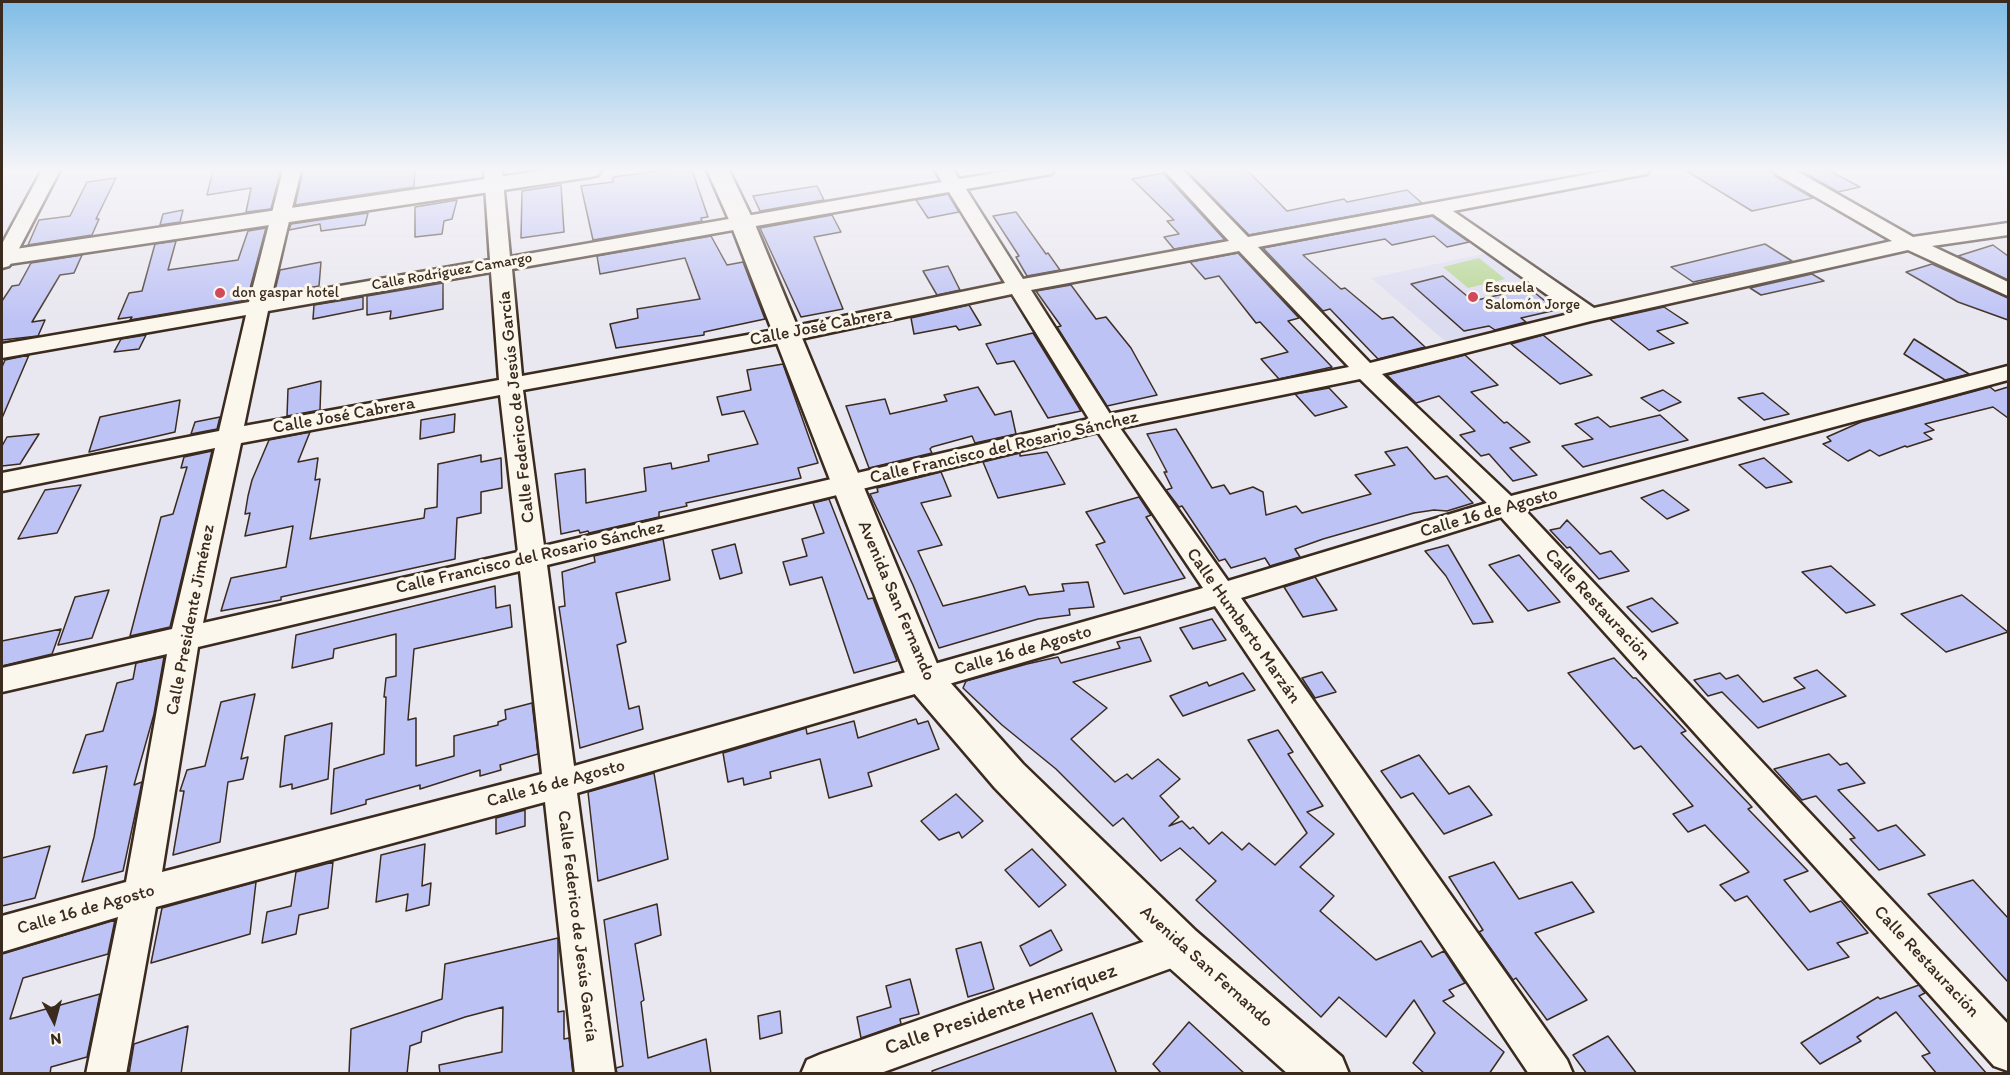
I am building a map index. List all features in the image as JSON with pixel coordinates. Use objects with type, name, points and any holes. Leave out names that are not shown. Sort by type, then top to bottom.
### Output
[{"type":"street","points":[[2,259],[23,220]]},
{"type":"street","points":[[2,259],[252,220]]},
{"type":"street","name":"Calle Presidente Jiménez","points":[[106,1074],[141,894],[185,636],[278,220]]},
{"type":"street","name":"Calle Federico de Jesús García","points":[[497,220],[511,385],[596,1074]]},
{"type":"street","name":"Calle Rodríguez Camargo","points":[[2,351],[751,220]]},
{"type":"street","name":"Calle Humberto Marzán","points":[[977,220],[1104,423],[1553,1074]]},
{"type":"street","name":"Calle Restauración","points":[[1219,220],[1365,371],[1506,506],[2008,1052]]},
{"type":"street","name":"Calle José Cabrera","points":[[2,482],[229,437],[786,335],[1019,286],[1379,220]]},
{"type":"street","points":[[1454,220],[1590,315]]},
{"type":"street","points":[[1870,220],[1910,243],[2008,290]]},
{"type":"street","name":"Avenida San Fernando","points":[[742,222],[925,680],[1009,776],[1180,947],[1325,1074]]},
{"type":"street","name":"Calle Francisco del Rosario Sánchez","points":[[2,680],[185,636],[534,558],[1104,423],[1365,371],[1590,315],[1910,243],[2008,229]]},
{"type":"street","name":"Calle 16 de Agosto","points":[[2,934],[141,894],[560,784],[1220,594],[1506,506],[2008,373]]},
{"type":"street","name":"Calle Presidente Henríquez","points":[[821,1074],[1180,947]]},
{"type":"shaded area","name":"Escuela Salomón Jorge","points":[[1492,252],[1578,316],[1451,346],[1371,278]]},
{"type":"green space","points":[[1479,258],[1505,279],[1468,288],[1443,267]]},
{"type":"building","points":[[39,220],[98,220],[92,235],[28,245]]},
{"type":"building","points":[[161,220],[180,220],[180,222],[160,225]]},
{"type":"building","points":[[318,220],[366,220],[365,225],[321,231],[320,224],[289,230],[291,224]]},
{"type":"building","points":[[415,220],[447,220],[444,221],[442,234],[415,237]]},
{"type":"building","points":[[521,220],[563,220],[564,232],[521,238]]},
{"type":"building","points":[[589,220],[702,221],[593,240]]},
{"type":"building","points":[[803,220],[835,220],[841,232],[814,237],[843,309],[801,317],[760,228]]},
{"type":"building","points":[[996,220],[1022,220],[1060,270],[1027,276],[1016,257],[1019,256]]},
{"type":"building","points":[[1207,220],[1225,240],[1174,249],[1164,237],[1179,234],[1167,221]]},
{"type":"building","points":[[1235,220],[1329,220],[1249,235]]},
{"type":"building","points":[[1410,220],[1438,220],[1469,242],[1447,247],[1434,236],[1392,245],[1385,239],[1303,255],[1341,289],[1345,288],[1382,319],[1393,317],[1425,347],[1378,359],[1330,309],[1323,311],[1263,248]]},
{"type":"building","points":[[266,228],[247,300],[130,320],[132,317],[118,319],[129,293],[142,291],[155,244],[176,241],[168,270],[238,260],[248,231]]},
{"type":"building","points":[[711,236],[727,265],[743,262],[765,319],[704,332],[704,335],[616,348],[610,324],[638,318],[637,309],[700,299],[685,258],[600,274],[597,256]]},
{"type":"building","points":[[1765,244],[1792,261],[1693,282],[1671,267]]},
{"type":"building","points":[[1993,245],[2008,256],[2008,280],[1958,256]]},
{"type":"building","points":[[1238,253],[1299,318],[1288,321],[1332,367],[1279,379],[1261,359],[1288,352],[1260,322],[1256,323],[1219,276],[1205,279],[1190,262]]},
{"type":"building","points":[[82,255],[74,273],[60,275],[32,322],[45,320],[38,336],[2,340],[2,301],[12,286],[19,285],[31,263]]},
{"type":"building","points":[[321,262],[319,286],[274,294],[280,270]]},
{"type":"building","points":[[1932,264],[2008,298],[2008,320],[1958,302],[1906,272]]},
{"type":"building","points":[[948,266],[960,290],[937,295],[923,271]]},
{"type":"building","points":[[1812,274],[1824,281],[1761,295],[1750,288]]},
{"type":"building","points":[[1443,276],[1473,301],[1529,288],[1556,310],[1521,318],[1526,322],[1495,330],[1489,326],[1464,331],[1411,284]]},
{"type":"building","points":[[443,283],[443,309],[390,319],[391,311],[367,315],[367,296]]},
{"type":"building","points":[[1071,285],[1096,319],[1106,317],[1131,348],[1157,395],[1107,406],[1057,327],[1061,326],[1036,291]]},
{"type":"building","points":[[363,297],[363,309],[313,319],[314,305]]},
{"type":"building","points":[[969,305],[981,325],[959,330],[956,326],[914,334],[911,318]]},
{"type":"building","points":[[1664,307],[1688,323],[1657,331],[1674,343],[1649,350],[1610,319]]},
{"type":"building","points":[[1033,333],[1081,411],[1048,418],[1014,361],[997,364],[986,344]]},
{"type":"building","points":[[146,335],[139,349],[114,352],[121,339]]},
{"type":"building","points":[[1543,335],[1592,375],[1560,384],[1511,344]]},
{"type":"building","points":[[1914,339],[1969,374],[1945,380],[1904,354]]},
{"type":"building","points":[[29,355],[2,418],[2,367],[5,360]]},
{"type":"building","points":[[1465,355],[1498,385],[1471,392],[1504,423],[1507,422],[1530,442],[1510,448],[1537,475],[1513,481],[1489,454],[1481,456],[1460,435],[1475,431],[1439,396],[1416,403],[1387,375]]},
{"type":"building","points":[[783,364],[818,463],[798,468],[801,478],[686,503],[687,506],[659,512],[659,517],[589,533],[588,531],[580,533],[579,530],[561,534],[555,474],[585,469],[586,503],[646,491],[644,468],[671,463],[672,469],[709,461],[708,455],[758,444],[744,411],[722,415],[717,397],[751,390],[747,370]]},
{"type":"building","points":[[321,381],[320,410],[287,416],[288,389]]},
{"type":"building","points":[[978,387],[995,415],[1011,411],[1016,434],[975,443],[972,436],[932,447],[930,449],[932,453],[869,468],[846,406],[885,399],[890,414],[947,401],[944,395]]},
{"type":"building","points":[[1990,387],[1995,391],[2008,387],[2008,418],[1993,407],[1925,424],[1934,430],[1924,433],[1932,439],[1879,456],[1870,450],[1848,461],[1823,444],[1831,441],[1827,437],[1861,422]]},
{"type":"building","points":[[1329,388],[1347,407],[1315,416],[1295,394]]},
{"type":"building","points":[[1663,390],[1681,402],[1659,411],[1641,398]]},
{"type":"building","points":[[1763,393],[1789,414],[1764,420],[1738,398]]},
{"type":"building","points":[[180,400],[175,432],[89,452],[100,417]]},
{"type":"building","points":[[455,414],[454,432],[420,439],[421,420]]},
{"type":"building","points":[[1660,415],[1688,440],[1583,467],[1562,446],[1593,439],[1575,424],[1598,417],[1610,427]]},
{"type":"building","points":[[220,417],[217,429],[191,434],[195,422]]},
{"type":"building","points":[[1176,429],[1212,488],[1224,485],[1230,494],[1253,487],[1263,492],[1266,515],[1296,506],[1302,513],[1371,494],[1355,475],[1395,465],[1385,452],[1407,447],[1435,479],[1447,476],[1473,503],[1447,511],[1414,513],[1323,539],[1295,549],[1300,557],[1270,566],[1265,558],[1231,568],[1225,559],[1219,561],[1182,506],[1179,507],[1166,490],[1172,488],[1164,472],[1167,472],[1147,434]]},
{"type":"building","points":[[310,432],[298,462],[318,458],[315,480],[320,479],[310,539],[424,518],[425,509],[437,507],[438,464],[481,455],[481,462],[501,458],[502,488],[481,492],[481,513],[457,518],[455,559],[281,597],[281,600],[221,611],[231,578],[286,567],[293,526],[245,536],[250,513],[245,514],[248,496],[252,480],[269,440]]},
{"type":"building","points":[[39,434],[20,464],[2,466],[2,446],[7,437]]},
{"type":"building","points":[[212,451],[170,627],[130,636],[161,517],[173,514],[187,467],[181,468],[184,457]]},
{"type":"building","points":[[1047,452],[1065,484],[998,498],[983,462],[1020,453],[1020,456]]},
{"type":"building","points":[[1764,458],[1792,482],[1766,488],[1739,465]]},
{"type":"building","points":[[941,472],[951,496],[921,503],[942,545],[918,551],[943,606],[1025,586],[1029,595],[1064,591],[1062,584],[1088,582],[1094,607],[1069,609],[1070,615],[1038,619],[939,648],[913,585],[870,494],[878,492],[877,488]]},
{"type":"building","points":[[81,485],[57,533],[18,539],[45,490]]},
{"type":"building","points":[[1663,490],[1689,510],[1667,519],[1641,498]]},
{"type":"building","points":[[1139,497],[1151,515],[1146,517],[1185,578],[1124,594],[1096,545],[1105,542],[1086,512]]},
{"type":"building","points":[[829,499],[868,599],[873,598],[897,661],[854,673],[822,577],[790,585],[783,562],[807,556],[802,539],[824,533],[813,503]]},
{"type":"building","points":[[1567,520],[1600,554],[1611,551],[1629,571],[1599,579],[1570,547],[1567,548],[1550,530],[1560,528]]},
{"type":"building","points":[[663,539],[670,580],[616,593],[626,642],[617,645],[629,709],[639,706],[643,729],[580,748],[559,607],[565,606],[562,572],[595,562],[594,556]]},
{"type":"building","points":[[735,544],[742,573],[720,579],[712,550]]},
{"type":"building","points":[[1448,545],[1493,622],[1473,624],[1446,576],[1425,551]]},
{"type":"building","points":[[1519,555],[1560,602],[1528,611],[1489,565]]},
{"type":"building","points":[[1831,566],[1875,605],[1846,613],[1802,572]]},
{"type":"building","points":[[1315,577],[1337,610],[1303,617],[1284,587]]},
{"type":"building","points":[[495,586],[496,608],[510,605],[512,627],[414,649],[408,720],[416,718],[416,766],[454,756],[454,736],[498,725],[498,722],[506,719],[505,710],[532,703],[538,754],[500,765],[501,770],[480,776],[480,770],[420,789],[420,785],[366,800],[366,804],[331,814],[334,769],[384,754],[386,697],[384,697],[386,678],[396,676],[396,634],[334,649],[333,658],[292,668],[296,635]]},
{"type":"building","points":[[109,590],[92,638],[58,645],[75,597]]},
{"type":"building","points":[[1962,595],[2008,632],[1946,652],[1901,614]]},
{"type":"building","points":[[1652,598],[1678,623],[1652,632],[1627,607]]},
{"type":"building","points":[[1212,619],[1226,640],[1193,649],[1180,628]]},
{"type":"building","points":[[61,629],[52,654],[2,666],[2,641]]},
{"type":"building","points":[[1140,637],[1151,661],[1073,682],[1107,708],[1071,739],[1115,782],[1127,774],[1132,779],[1158,759],[1180,779],[1160,796],[1179,817],[1169,826],[1182,821],[1190,829],[1193,827],[1209,844],[1222,832],[1242,850],[1249,843],[1275,865],[1307,833],[1248,740],[1278,730],[1293,752],[1288,754],[1323,806],[1307,812],[1334,834],[1300,867],[1334,896],[1320,911],[1376,960],[1421,941],[1432,957],[1444,951],[1465,983],[1449,990],[1454,996],[1443,1001],[1504,1052],[1489,1074],[1425,1074],[1413,1063],[1435,1033],[1414,1000],[1386,1037],[1339,997],[1321,1017],[1196,900],[1216,881],[1180,848],[1161,861],[1123,818],[1113,826],[1056,769],[1002,725],[963,688],[966,681],[1058,657],[1061,663],[1120,648],[1117,642]]},
{"type":"building","points":[[164,657],[154,714],[134,785],[142,782],[123,871],[82,882],[94,837],[107,766],[73,773],[86,735],[103,731],[117,683],[133,679],[136,663]]},
{"type":"building","points":[[1614,658],[1686,731],[1681,733],[1752,807],[1748,809],[1808,871],[1784,880],[1810,912],[1841,901],[1868,933],[1837,943],[1849,957],[1808,970],[1747,896],[1735,901],[1720,885],[1749,872],[1705,825],[1688,832],[1673,814],[1693,806],[1641,746],[1634,749],[1568,673]]},
{"type":"building","points":[[1817,670],[1846,696],[1758,728],[1722,692],[1708,696],[1694,680],[1720,673],[1726,679],[1738,675],[1763,702],[1805,688],[1794,678]]},
{"type":"building","points":[[1322,672],[1336,692],[1315,698],[1302,678]]},
{"type":"building","points":[[1243,673],[1255,690],[1183,716],[1170,696],[1207,682],[1209,686]]},
{"type":"building","points":[[255,694],[241,759],[248,757],[243,779],[228,782],[220,842],[173,855],[184,791],[180,791],[187,770],[205,766],[221,702]]},
{"type":"building","points":[[916,719],[918,724],[928,721],[939,749],[868,773],[872,786],[829,798],[820,759],[770,772],[771,778],[744,785],[743,778],[728,782],[723,753],[806,728],[807,734],[854,721],[858,738]]},
{"type":"building","points":[[332,723],[328,779],[292,789],[292,784],[280,787],[285,736]]},
{"type":"building","points":[[1829,754],[1840,765],[1847,763],[1865,783],[1838,790],[1878,831],[1896,825],[1925,855],[1879,870],[1850,839],[1855,838],[1816,796],[1802,800],[1774,769]]},
{"type":"building","points":[[1419,755],[1449,794],[1469,786],[1492,815],[1444,834],[1413,793],[1401,798],[1381,771]]},
{"type":"building","points":[[654,773],[668,859],[598,881],[588,792]]},
{"type":"building","points":[[956,794],[983,821],[962,838],[959,832],[939,840],[921,821]]},
{"type":"building","points":[[525,810],[525,826],[496,834],[496,818]]},
{"type":"building","points":[[425,844],[422,886],[431,883],[429,905],[406,911],[408,894],[376,902],[381,855]]},
{"type":"building","points":[[50,846],[35,898],[2,906],[2,858]]},
{"type":"building","points":[[1032,849],[1066,885],[1039,907],[1005,870]]},
{"type":"building","points":[[333,862],[328,908],[299,915],[296,934],[262,943],[267,912],[291,906],[296,872]]},
{"type":"building","points":[[1494,862],[1519,899],[1572,882],[1594,912],[1535,933],[1587,1000],[1547,1020],[1516,978],[1513,980],[1479,932],[1483,930],[1449,877]]},
{"type":"building","points":[[1973,880],[2008,918],[2008,982],[1928,894]]},
{"type":"building","points":[[256,882],[250,934],[151,963],[162,908]]},
{"type":"building","points":[[657,904],[661,935],[635,944],[644,1000],[641,1002],[648,1058],[706,1039],[711,1074],[617,1074],[616,1068],[623,1066],[604,920]]},
{"type":"building","points":[[115,920],[108,954],[23,978],[10,1019],[100,994],[87,1057],[51,1067],[50,1074],[2,1074],[2,954]]},
{"type":"building","points":[[1051,930],[1062,950],[1030,966],[1020,946]]},
{"type":"building","points":[[558,938],[558,1012],[564,1011],[564,1039],[569,1038],[573,1074],[440,1074],[439,1065],[502,1052],[503,1007],[422,1032],[421,1042],[410,1046],[407,1074],[349,1074],[351,1029],[442,999],[445,964]]},
{"type":"building","points":[[981,942],[994,989],[968,997],[956,949]]},
{"type":"building","points":[[910,979],[919,1014],[900,1019],[901,1024],[861,1038],[857,1017],[891,1007],[886,986]]},
{"type":"building","points":[[1919,985],[1925,993],[1919,996],[1987,1074],[1937,1074],[1922,1056],[1930,1053],[1896,1012],[1857,1037],[1861,1041],[1820,1064],[1801,1043],[1878,997],[1880,999]]},
{"type":"building","points":[[780,1011],[782,1033],[760,1039],[758,1016]]},
{"type":"building","points":[[1092,1013],[1117,1074],[933,1074],[932,1071]]},
{"type":"building","points":[[1189,1022],[1245,1074],[1162,1074],[1153,1064]]},
{"type":"building","points":[[188,1026],[181,1074],[129,1074],[134,1044]]},
{"type":"building","points":[[1608,1036],[1637,1074],[1587,1074],[1573,1055]]},
{"type":"place","name":"don gaspar hotel","points":[[220,293]]},
{"type":"place","name":"Escuela Salomón Jorge","points":[[1473,297]]}]
